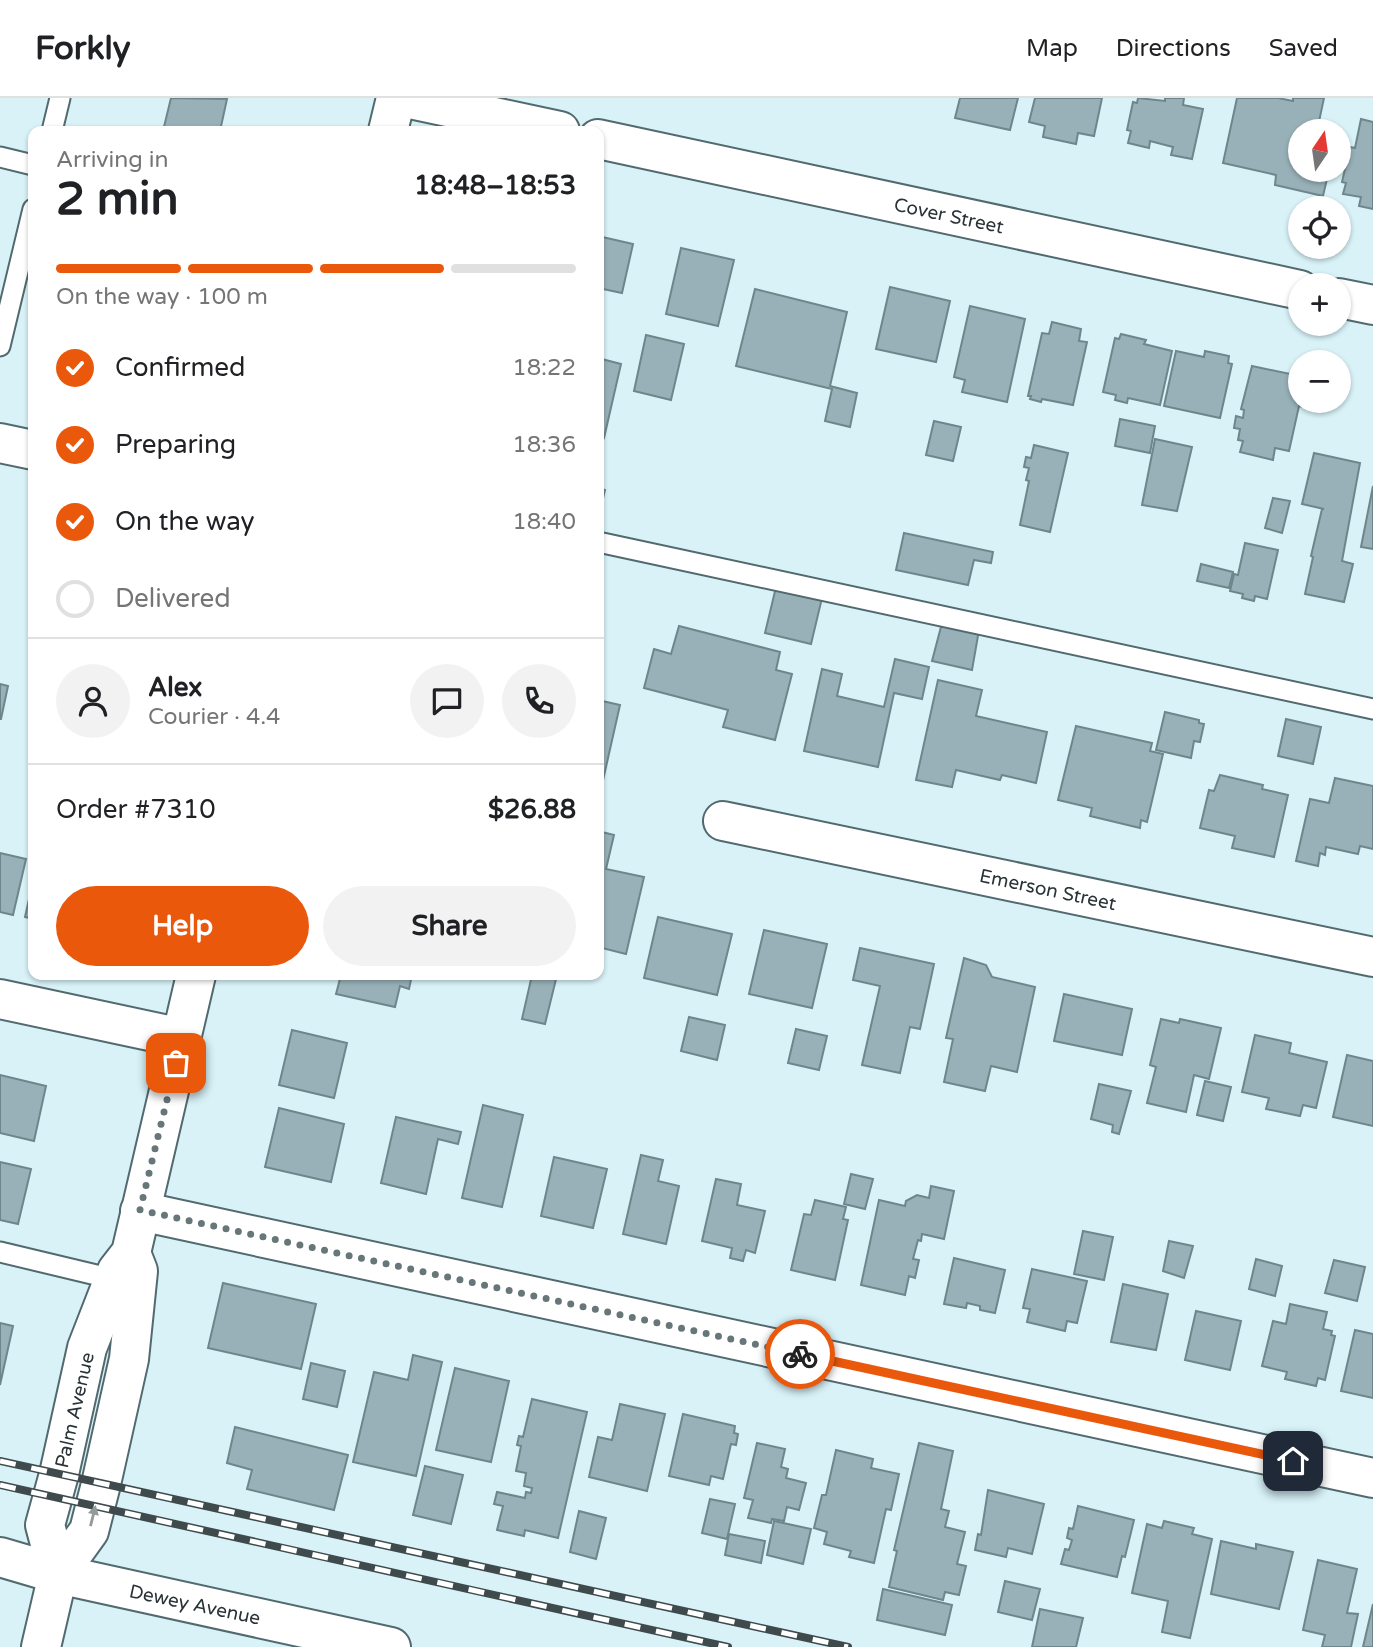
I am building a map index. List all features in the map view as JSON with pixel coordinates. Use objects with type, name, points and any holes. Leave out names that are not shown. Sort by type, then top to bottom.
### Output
[{"type":"street","points":[[389,126],[396,98]]},
{"type":"street","points":[[405,98],[537,126]]},
{"type":"street","name":"Cover Street","points":[[604,140],[1288,287]]},
{"type":"street","points":[[1351,300],[1373,305]]},
{"type":"street","points":[[0,443],[28,449]]},
{"type":"street","name":"Emerson Street","points":[[723,821],[1373,957]]},
{"type":"street","points":[[41,1647],[58,1574],[89,1531],[104,1472],[129,1359],[138,1271],[122,1266],[140,1210],[195,980]]},
{"type":"street","points":[[0,999],[182,1038]]},
{"type":"street","points":[[140,1210],[1373,1478]]},
{"type":"street","name":"Dewey Avenue","points":[[0,1557],[58,1574],[391,1647]]},
{"type":"lane","points":[[53,126],[60,98]]},
{"type":"lane","points":[[0,158],[28,164]]},
{"type":"lane","points":[[0,346],[28,230]]},
{"type":"lane","points":[[604,543],[1373,709]]},
{"type":"lane","points":[[0,1252],[122,1266]]},
{"type":"building","points":[[171,98],[227,99],[221,126],[164,126]]},
{"type":"building","points":[[960,98],[1018,98],[1010,130],[955,118]]},
{"type":"building","points":[[1035,98],[1102,98],[1094,136],[1078,133],[1076,144],[1043,137],[1045,126],[1029,122]]},
{"type":"building","points":[[1138,98],[1165,101],[1165,98],[1184,98],[1183,105],[1203,109],[1192,159],[1171,155],[1173,147],[1150,141],[1149,148],[1128,143],[1131,131],[1127,130],[1133,102],[1137,103]]},
{"type":"building","points":[[1237,98],[1278,98],[1293,101],[1293,98],[1324,98],[1320,119],[1288,119],[1288,182],[1326,182],[1323,196],[1275,185],[1276,175],[1223,163]]},
{"type":"building","points":[[1361,119],[1373,122],[1373,209],[1359,206],[1361,197],[1343,194],[1346,183],[1342,182],[1351,182],[1351,147],[1355,148]]},
{"type":"building","points":[[604,237],[633,244],[622,293],[604,289]]},
{"type":"building","points":[[681,248],[734,260],[718,326],[666,314]]},
{"type":"building","points":[[890,287],[950,301],[936,362],[876,349]]},
{"type":"building","points":[[755,289],[847,312],[830,386],[857,393],[850,427],[825,421],[832,389],[736,366]]},
{"type":"building","points":[[970,306],[1025,319],[1007,402],[962,392],[965,380],[954,377]]},
{"type":"building","points":[[1052,322],[1081,329],[1079,341],[1087,342],[1073,405],[1042,399],[1041,402],[1028,396],[1042,333],[1049,334]]},
{"type":"building","points":[[1121,334],[1146,340],[1144,344],[1172,351],[1160,405],[1128,398],[1127,403],[1115,400],[1116,395],[1103,392],[1115,338],[1119,339]]},
{"type":"building","points":[[646,335],[684,344],[671,400],[634,391]]},
{"type":"building","points":[[1176,351],[1204,357],[1205,351],[1229,356],[1228,363],[1232,364],[1220,418],[1164,406]]},
{"type":"building","points":[[604,360],[621,364],[604,438]]},
{"type":"building","points":[[1252,366],[1288,374],[1288,413],[1297,413],[1289,451],[1275,448],[1273,460],[1240,452],[1243,441],[1238,440],[1240,429],[1234,428],[1236,416],[1243,418],[1244,410],[1241,409]]},
{"type":"building","points":[[1120,419],[1155,426],[1150,453],[1115,446]]},
{"type":"building","points":[[934,421],[961,427],[953,461],[926,455]]},
{"type":"building","points":[[1155,439],[1192,447],[1177,511],[1142,505]]},
{"type":"building","points":[[1034,445],[1068,453],[1050,532],[1020,525],[1029,481],[1026,480],[1029,468],[1024,467],[1026,457],[1031,458]]},
{"type":"building","points":[[1314,453],[1360,463],[1342,561],[1353,564],[1344,602],[1305,594],[1313,557],[1311,556],[1324,509],[1302,504]]},
{"type":"building","points":[[1373,486],[1373,549],[1361,547]]},
{"type":"building","points":[[1273,498],[1290,501],[1282,533],[1265,528]]},
{"type":"building","points":[[904,533],[993,552],[991,563],[974,560],[968,585],[896,570]]},
{"type":"building","points":[[1245,543],[1278,550],[1267,599],[1255,596],[1254,601],[1242,598],[1243,594],[1230,591],[1234,574],[1238,575]]},
{"type":"building","points":[[1201,564],[1233,572],[1229,588],[1197,581]]},
{"type":"building","points":[[776,587],[822,598],[811,644],[765,633]]},
{"type":"building","points":[[942,623],[979,630],[972,670],[932,661]]},
{"type":"building","points":[[679,626],[780,652],[776,670],[792,674],[775,740],[723,727],[728,710],[644,688],[654,649],[671,654]]},
{"type":"building","points":[[895,659],[929,667],[922,699],[894,693],[878,767],[804,751],[822,669],[842,674],[837,696],[884,707]]},
{"type":"building","points":[[938,680],[982,690],[976,716],[1047,732],[1036,783],[1002,775],[1000,780],[956,770],[952,787],[916,780]]},
{"type":"building","points":[[0,684],[8,686],[1,719],[0,719]]},
{"type":"building","points":[[604,701],[620,705],[604,776]]},
{"type":"building","points":[[1165,712],[1199,720],[1199,723],[1204,724],[1200,742],[1194,741],[1191,758],[1156,750]]},
{"type":"building","points":[[1286,719],[1321,727],[1313,764],[1278,756]]},
{"type":"building","points":[[1076,726],[1152,743],[1150,751],[1163,754],[1147,822],[1141,820],[1140,828],[1090,816],[1092,808],[1058,800]]},
{"type":"building","points":[[1220,775],[1263,785],[1262,789],[1288,795],[1274,857],[1232,848],[1235,836],[1200,828],[1209,790],[1214,791]]},
{"type":"building","points":[[1335,778],[1373,786],[1373,849],[1360,846],[1358,854],[1326,847],[1325,855],[1320,853],[1318,866],[1296,861],[1310,799],[1329,803]]},
{"type":"building","points":[[604,832],[614,835],[606,869],[644,877],[626,954],[604,948]]},
{"type":"building","points":[[0,853],[26,859],[13,915],[0,912]]},
{"type":"building","points":[[658,917],[732,934],[717,995],[644,978]]},
{"type":"building","points":[[764,930],[827,944],[812,1008],[749,994]]},
{"type":"building","points":[[860,948],[934,964],[920,1029],[910,1027],[900,1073],[862,1065],[880,986],[853,980]]},
{"type":"building","points":[[964,958],[986,965],[992,977],[1035,987],[1017,1072],[991,1066],[985,1091],[944,1082],[953,1039],[946,1038]]},
{"type":"building","points":[[340,980],[411,980],[409,989],[400,986],[395,1007],[336,994]]},
{"type":"building","points":[[531,980],[556,980],[545,1024],[522,1019]]},
{"type":"building","points":[[1064,994],[1132,1009],[1122,1055],[1054,1041]]},
{"type":"building","points":[[689,1017],[725,1025],[717,1060],[681,1051]]},
{"type":"building","points":[[1161,1019],[1179,1023],[1180,1019],[1221,1028],[1209,1079],[1194,1075],[1186,1112],[1147,1103],[1156,1067],[1150,1065]]},
{"type":"building","points":[[796,1029],[827,1036],[819,1070],[788,1063]]},
{"type":"building","points":[[292,1030],[347,1043],[334,1098],[279,1085]]},
{"type":"building","points":[[1255,1035],[1291,1043],[1289,1053],[1327,1062],[1316,1108],[1303,1105],[1300,1116],[1266,1109],[1269,1098],[1242,1092]]},
{"type":"building","points":[[1347,1055],[1373,1061],[1373,1126],[1333,1117]]},
{"type":"building","points":[[0,1075],[46,1086],[34,1141],[0,1133]]},
{"type":"building","points":[[1205,1081],[1231,1087],[1223,1121],[1197,1115]]},
{"type":"building","points":[[1099,1084],[1131,1091],[1119,1134],[1112,1132],[1113,1125],[1091,1119]]},
{"type":"building","points":[[483,1105],[523,1115],[502,1207],[462,1198]]},
{"type":"building","points":[[279,1108],[344,1124],[331,1182],[265,1167]]},
{"type":"building","points":[[396,1117],[461,1132],[458,1144],[438,1139],[426,1194],[381,1183]]},
{"type":"building","points":[[641,1155],[663,1160],[658,1181],[679,1186],[666,1244],[623,1234]]},
{"type":"building","points":[[554,1157],[607,1169],[593,1228],[541,1216]]},
{"type":"building","points":[[0,1162],[31,1169],[18,1224],[0,1220]]},
{"type":"building","points":[[851,1174],[873,1179],[865,1209],[844,1204]]},
{"type":"building","points":[[716,1179],[741,1184],[737,1205],[765,1211],[755,1253],[746,1250],[743,1261],[730,1258],[732,1248],[702,1241]]},
{"type":"building","points":[[931,1186],[954,1191],[944,1239],[922,1234],[913,1259],[919,1260],[915,1278],[909,1276],[905,1295],[861,1285],[879,1200],[905,1206],[906,1201],[917,1195],[929,1198]]},
{"type":"building","points":[[815,1200],[846,1207],[843,1219],[848,1220],[835,1280],[791,1270],[804,1214],[811,1215]]},
{"type":"building","points":[[1083,1231],[1113,1237],[1104,1280],[1074,1274]]},
{"type":"building","points":[[1169,1241],[1193,1246],[1184,1278],[1163,1271]]},
{"type":"building","points":[[954,1258],[1005,1270],[995,1313],[980,1310],[980,1306],[967,1303],[966,1308],[944,1304]]},
{"type":"building","points":[[1256,1259],[1282,1266],[1275,1296],[1249,1289]]},
{"type":"building","points":[[1334,1260],[1365,1267],[1357,1301],[1325,1293]]},
{"type":"building","points":[[1032,1269],[1087,1281],[1077,1323],[1067,1321],[1065,1331],[1027,1322],[1030,1309],[1023,1308]]},
{"type":"building","points":[[223,1283],[316,1304],[301,1369],[208,1348]]},
{"type":"building","points":[[1123,1284],[1168,1294],[1156,1350],[1111,1342]]},
{"type":"building","points":[[1290,1304],[1327,1312],[1323,1329],[1332,1331],[1331,1335],[1335,1336],[1325,1380],[1318,1378],[1316,1386],[1285,1379],[1287,1372],[1262,1366],[1273,1321],[1286,1324]]},
{"type":"building","points":[[1196,1311],[1241,1321],[1230,1370],[1185,1360]]},
{"type":"building","points":[[0,1323],[13,1326],[0,1385]]},
{"type":"building","points":[[1355,1330],[1373,1334],[1373,1398],[1341,1391]]},
{"type":"building","points":[[413,1355],[442,1362],[416,1476],[353,1462],[374,1372],[408,1380]]},
{"type":"building","points":[[311,1363],[345,1371],[337,1407],[303,1399]]},
{"type":"building","points":[[455,1368],[509,1381],[491,1462],[436,1450]]},
{"type":"building","points":[[532,1399],[587,1412],[558,1538],[525,1530],[524,1536],[497,1530],[503,1506],[494,1504],[497,1492],[525,1498],[526,1492],[531,1493],[532,1488],[524,1486],[526,1473],[516,1471],[521,1446],[517,1445],[519,1436],[523,1437]]},
{"type":"building","points":[[620,1404],[665,1414],[647,1491],[589,1477],[598,1437],[612,1440]]},
{"type":"building","points":[[683,1414],[735,1426],[734,1433],[738,1434],[736,1445],[731,1444],[723,1479],[711,1476],[709,1485],[669,1476]]},
{"type":"building","points":[[235,1427],[348,1455],[334,1510],[247,1489],[252,1470],[227,1463]]},
{"type":"building","points":[[757,1443],[785,1449],[781,1467],[788,1469],[786,1478],[806,1483],[799,1510],[787,1507],[784,1521],[772,1519],[771,1523],[748,1518],[753,1500],[744,1498]]},
{"type":"building","points":[[919,1443],[953,1451],[941,1509],[949,1511],[945,1527],[965,1532],[957,1564],[966,1566],[959,1595],[945,1592],[943,1600],[889,1587],[897,1551],[894,1550]]},
{"type":"building","points":[[836,1450],[873,1459],[871,1468],[899,1474],[891,1510],[886,1509],[874,1563],[849,1557],[851,1551],[824,1544],[827,1532],[814,1528],[822,1495],[826,1495]]},
{"type":"building","points":[[425,1466],[463,1475],[451,1524],[413,1515]]},
{"type":"building","points":[[988,1490],[1044,1504],[1032,1554],[1008,1548],[1006,1557],[975,1550],[978,1534],[981,1535]]},
{"type":"building","points":[[710,1499],[735,1504],[727,1539],[702,1533]]},
{"type":"building","points":[[1078,1506],[1134,1520],[1117,1577],[1061,1564],[1065,1549],[1069,1550],[1072,1540],[1067,1538],[1069,1528],[1073,1529]]},
{"type":"building","points":[[579,1511],[606,1518],[596,1559],[570,1552]]},
{"type":"building","points":[[774,1521],[811,1529],[803,1564],[767,1555]]},
{"type":"building","points":[[1164,1521],[1194,1528],[1192,1534],[1212,1539],[1190,1638],[1162,1632],[1168,1601],[1132,1593],[1147,1524],[1162,1528]]},
{"type":"building","points":[[729,1534],[765,1541],[761,1563],[725,1555]]},
{"type":"building","points":[[1221,1541],[1256,1549],[1256,1544],[1293,1552],[1279,1609],[1211,1594]]},
{"type":"building","points":[[1318,1560],[1357,1569],[1347,1613],[1358,1614],[1351,1647],[1322,1647],[1325,1635],[1303,1630]]},
{"type":"building","points":[[1005,1581],[1040,1589],[1032,1620],[998,1612]]},
{"type":"building","points":[[883,1589],[952,1605],[945,1635],[877,1620]]},
{"type":"building","points":[[1373,1604],[1373,1647],[1363,1647]]},
{"type":"building","points":[[1040,1609],[1083,1618],[1076,1647],[1032,1647]]},
{"type":"railway","points":[[0,1461],[848,1647]]},
{"type":"railway","points":[[0,1485],[728,1647]]},
{"type":"way so far","points":[[176,1063],[140,1210],[800,1354]]},
{"type":"route","points":[[800,1354],[1293,1461]]}]
